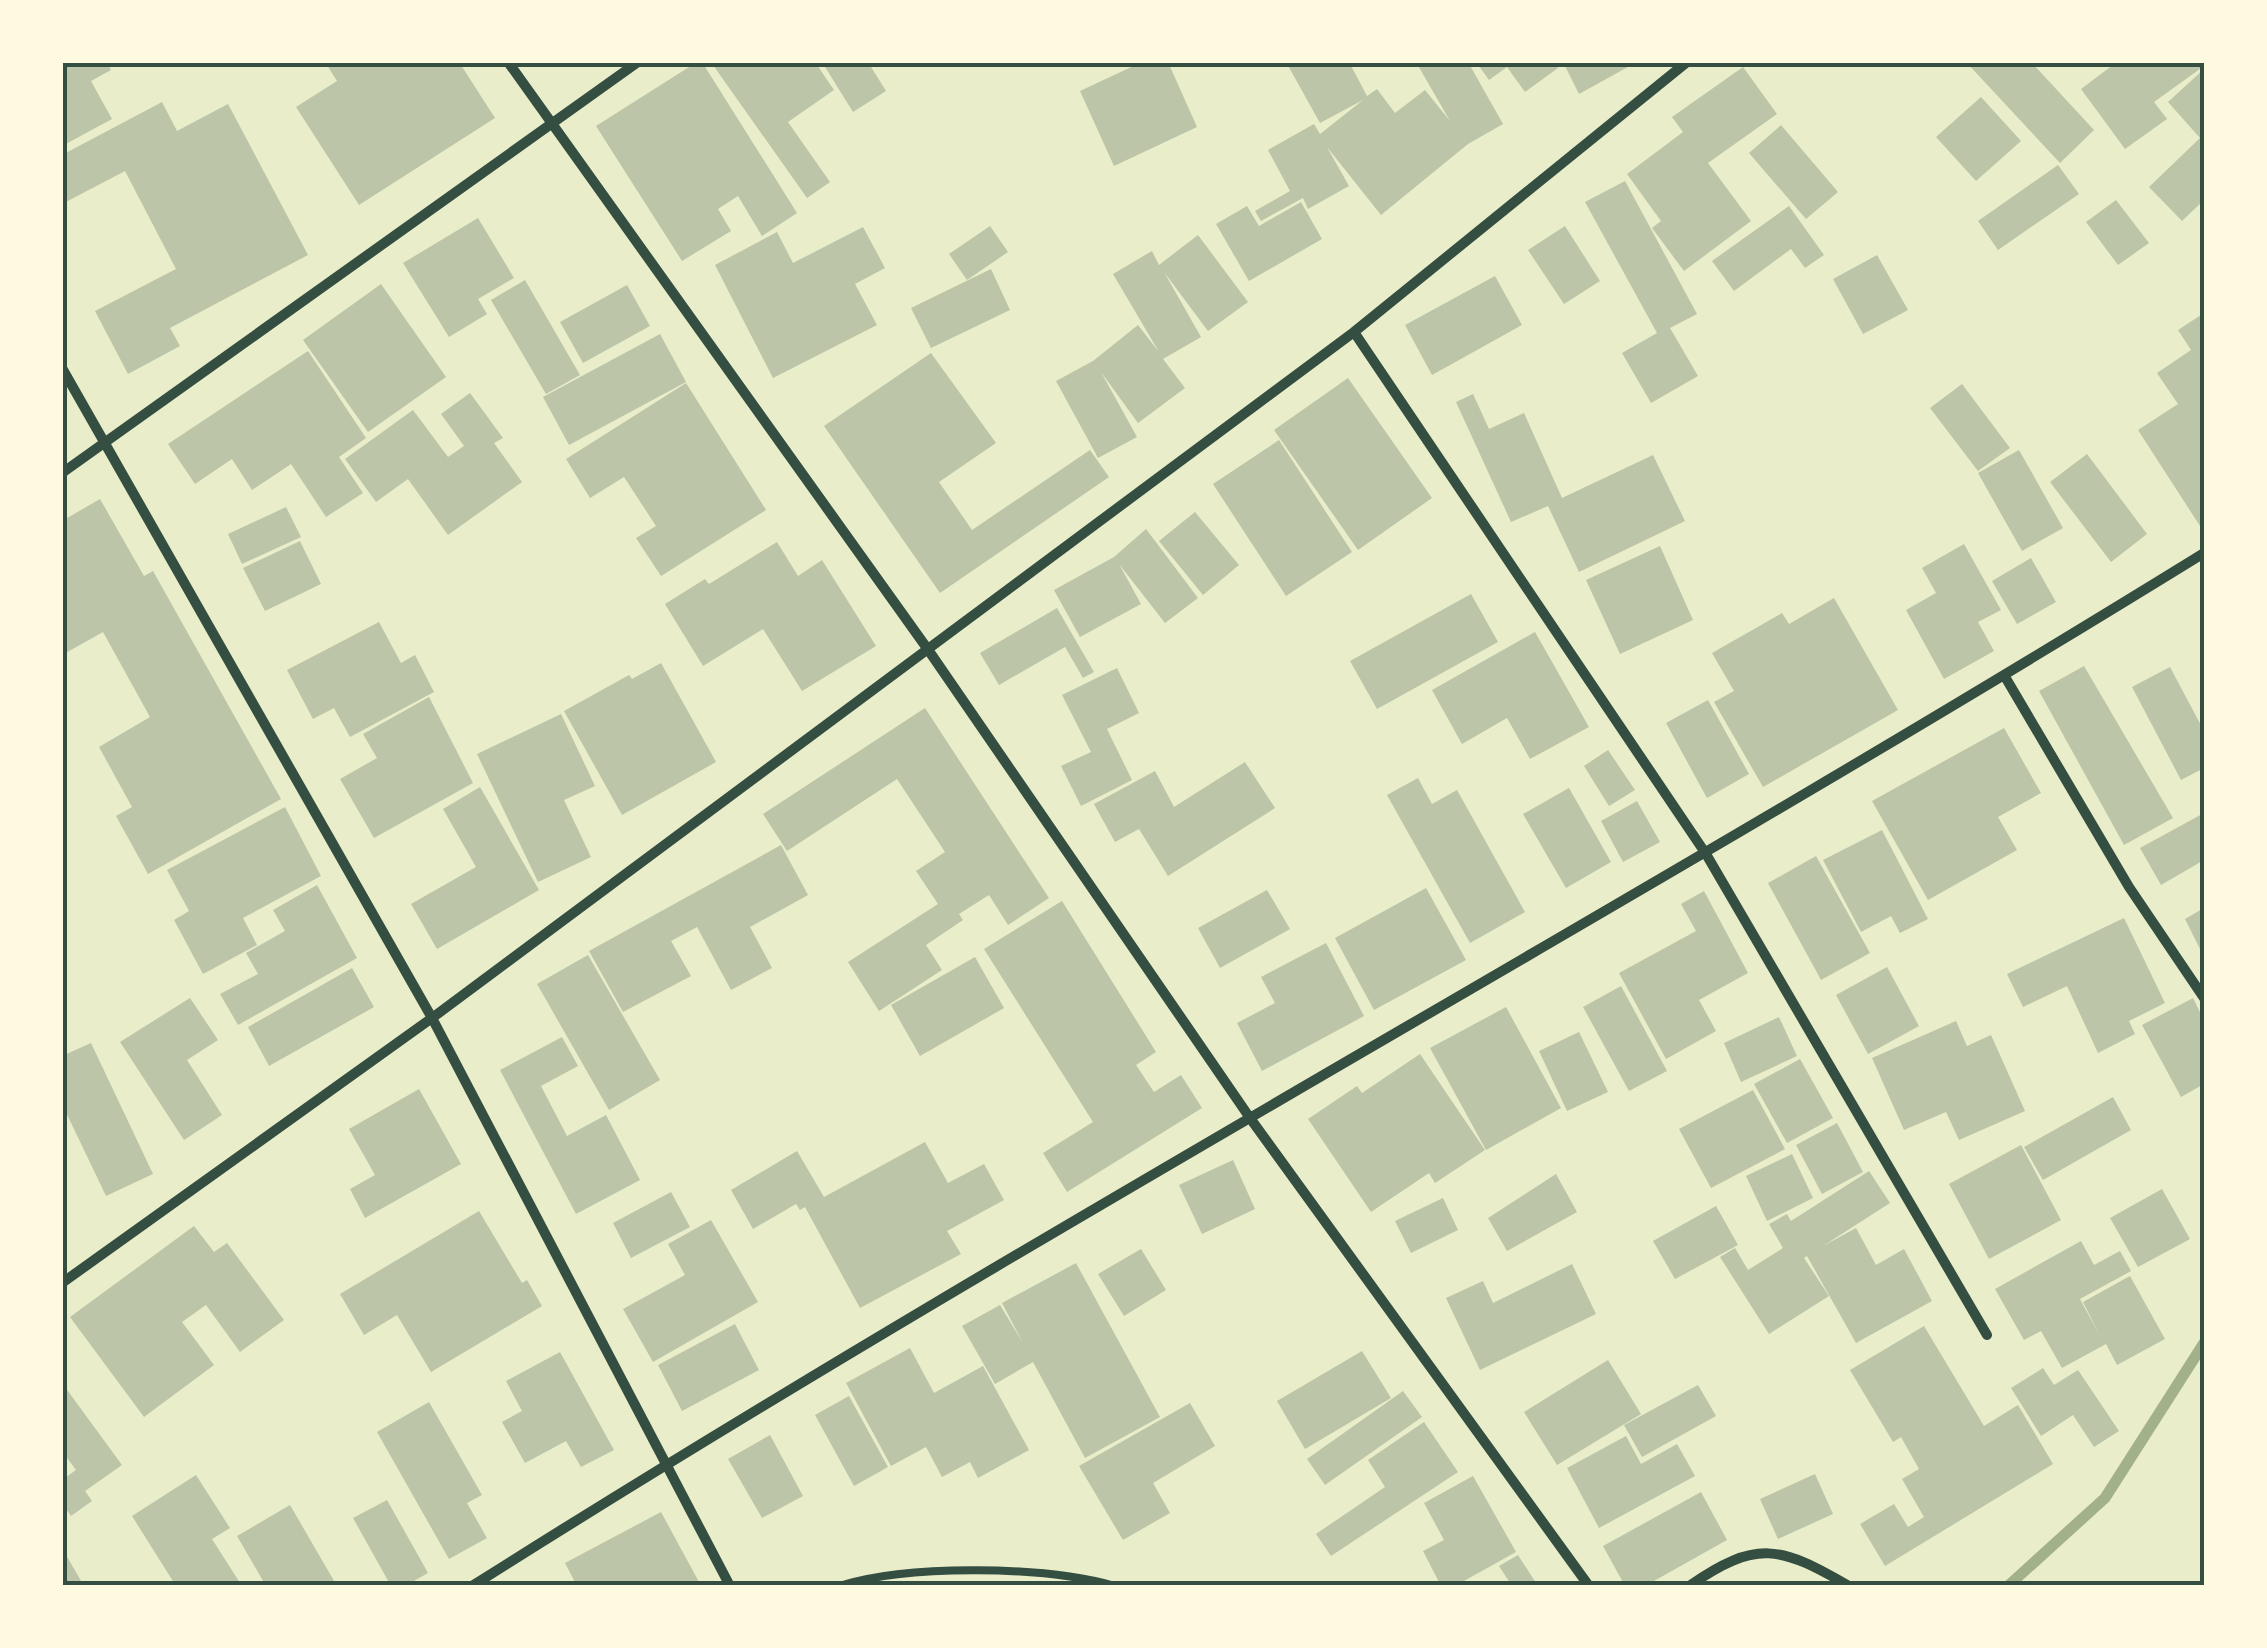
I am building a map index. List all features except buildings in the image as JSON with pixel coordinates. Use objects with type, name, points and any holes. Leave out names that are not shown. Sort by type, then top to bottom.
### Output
[{"type":"street","points":[[508,62],[930,650],[1250,1118],[1589,1586]]},
{"type":"street","points":[[62,473],[638,62]]},
{"type":"street","points":[[62,1284],[432,1018],[1354,332],[1688,62]]},
{"type":"street","points":[[1354,332],[1706,854],[1987,1335]]},
{"type":"street","points":[[62,368],[432,1018],[663,1465],[730,1586]]},
{"type":"street","points":[[472,1586],[663,1465],[1706,854],[2204,552]]},
{"type":"street","points":[[2004,676],[2129,887],[2204,998]]},
{"type":"street","points":[[1689,1586],[1749,1551],[1804,1559],[1850,1586]]},
{"type":"lane","points":[[838,1586],[870,1576],[960,1572],[1078,1576],[1115,1586]]},
{"type":"waterway","points":[[2008,1586],[2105,1498],[2204,1343]]}]
